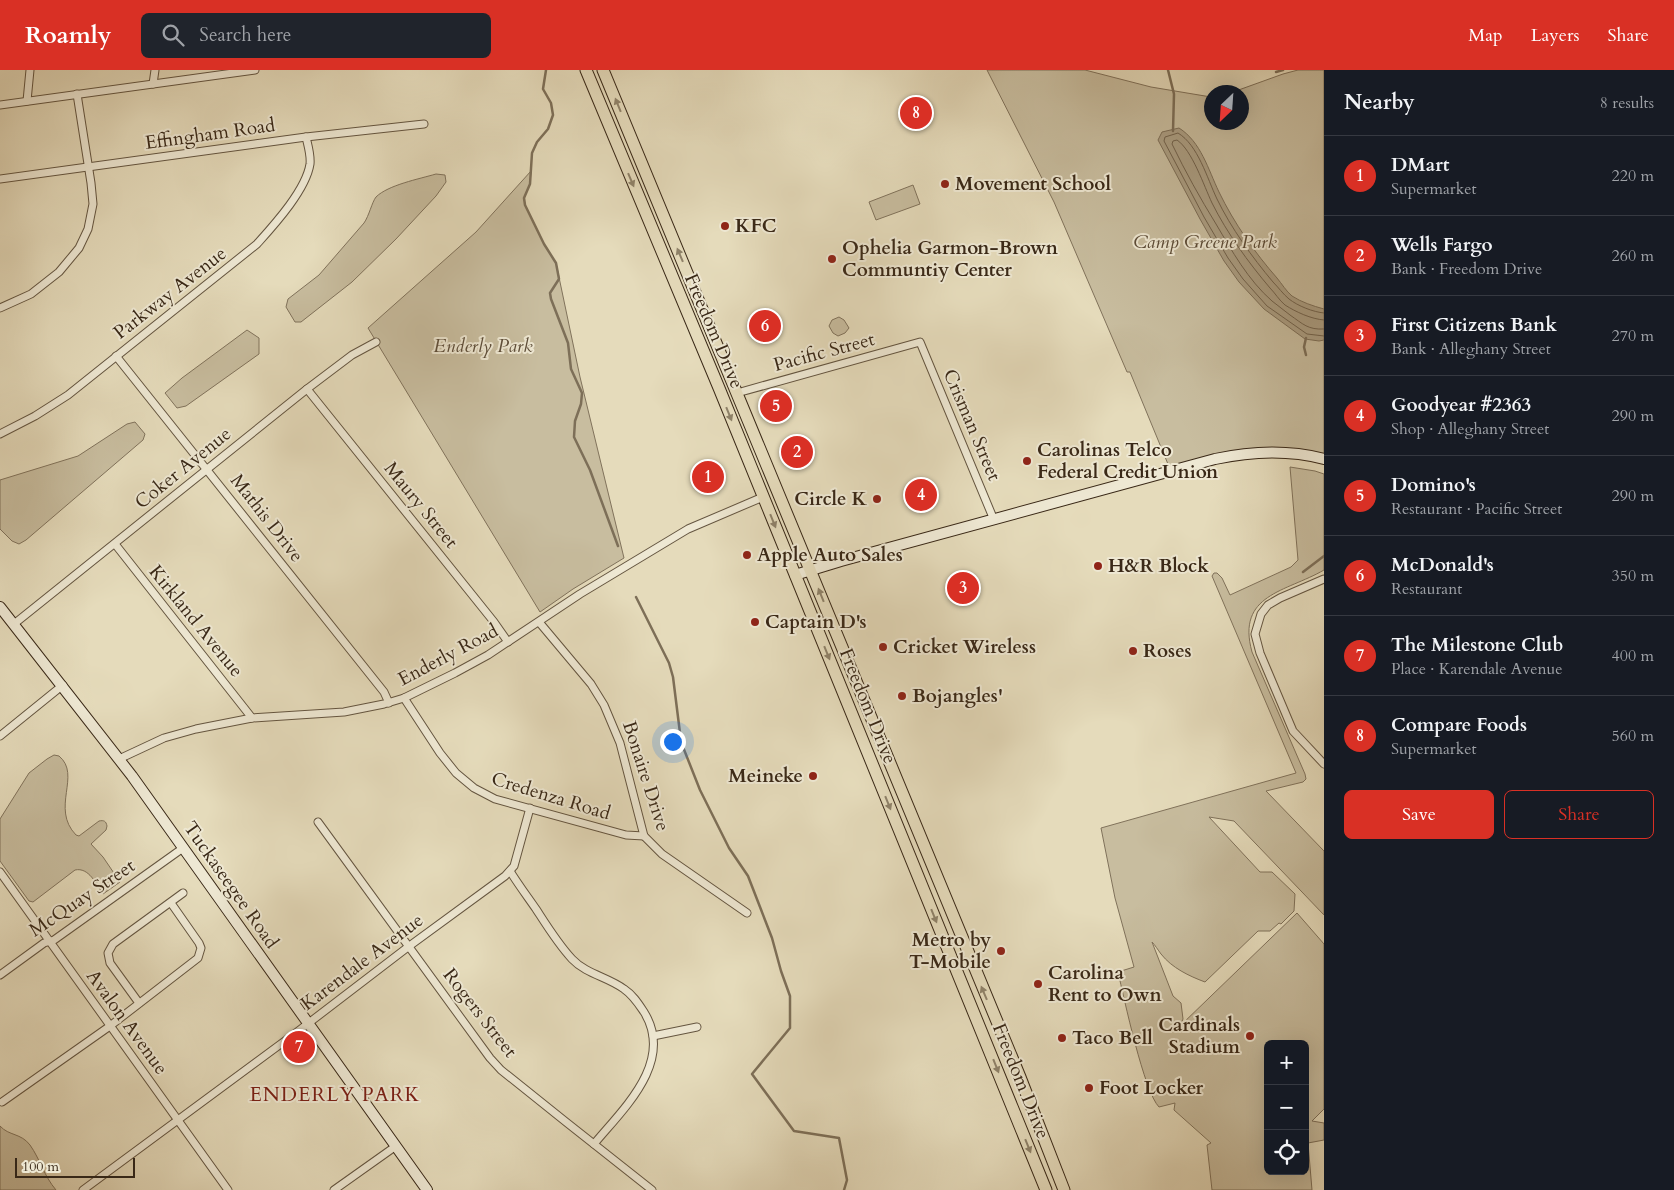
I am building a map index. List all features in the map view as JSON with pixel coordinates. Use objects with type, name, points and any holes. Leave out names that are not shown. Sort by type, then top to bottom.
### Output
[{"type":"main road","name":"Freedom Drive","points":[[586,70],[796,575],[1046,1190]]},
{"type":"main road","name":"Freedom Drive","points":[[603,70],[811,570],[931,866],[1020,1077],[1064,1190]]},
{"type":"main road","points":[[608,124],[614,123],[618,126],[632,158],[646,173]]},
{"type":"main road","points":[[690,321],[704,339],[725,390],[737,393]]},
{"type":"main road","points":[[796,575],[1213,459],[1239,454],[1286,452],[1324,459]]},
{"type":"main road","name":"Tuckaseegee Road","points":[[0,607],[63,685],[119,759],[427,1190]]},
{"type":"main road","points":[[916,871],[931,866]]},
{"type":"main road","points":[[1040,1173],[1055,1168]]},
{"type":"street","points":[[27,101],[30,70]]},
{"type":"street","points":[[153,84],[155,70]]},
{"type":"street","points":[[0,105],[255,70]]},
{"type":"street","points":[[0,308],[20,300],[41,287],[80,248],[88,229],[93,204],[77,94]]},
{"type":"street","name":"Effingham Road","points":[[0,179],[306,137],[424,124]]},
{"type":"street","name":"Parkway Avenue","points":[[0,434],[52,406],[257,244],[280,218],[300,188],[308,169],[310,150],[306,137]]},
{"type":"street","name":"Coker Avenue","points":[[14,624],[308,389],[352,355],[376,342]]},
{"type":"street","name":"Pacific Street","points":[[737,393],[920,342]]},
{"type":"street","name":"Crisman Street","points":[[920,342],[994,520]]},
{"type":"street","name":"Mathis Drive","points":[[116,356],[384,692],[389,703]]},
{"type":"street","name":"Maury Street","points":[[308,389],[508,642]]},
{"type":"street","name":"Enderly Road","points":[[119,759],[164,738],[196,729],[252,718],[344,712],[404,698],[455,673],[508,642],[580,594],[688,529],[763,497]]},
{"type":"street","name":"Kirkland Avenue","points":[[115,544],[252,718]]},
{"type":"street","points":[[1324,579],[1268,605],[1261,614],[1255,634],[1260,654],[1293,731],[1324,764]]},
{"type":"street","name":"Bonaire Drive","points":[[540,622],[586,678],[604,705],[620,742],[644,836],[662,854],[748,913]]},
{"type":"street","points":[[0,736],[63,685]]},
{"type":"street","name":"Credenza Road","points":[[404,698],[440,753],[464,781],[484,794],[494,799],[626,835],[644,836]]},
{"type":"street","points":[[530,808],[514,866],[510,871],[572,959],[590,971],[618,985],[636,1001],[647,1017],[653,1036],[650,1066],[641,1085],[594,1144]]},
{"type":"street","name":"Rogers Street","points":[[318,822],[490,1058],[502,1070],[652,1190]]},
{"type":"street","name":"McQuay Street","points":[[0,975],[44,943],[54,940],[183,848]]},
{"type":"street","name":"Karendale Avenue","points":[[83,1190],[308,1024],[408,946],[510,871]]},
{"type":"street","name":"Avalon Avenue","points":[[0,872],[228,1190]]},
{"type":"street","points":[[139,1003],[110,963],[108,953],[113,944],[183,894]]},
{"type":"street","points":[[2,1102],[110,1026],[194,962],[201,953],[199,943],[170,903]]},
{"type":"street","points":[[653,1036],[697,1027]]},
{"type":"street","points":[[334,1190],[396,1146]]},
{"type":"green space","name":"Camp Greene Park","points":[[987,70],[1085,70],[1151,87],[1204,96],[1204,130],[1249,130],[1249,86],[1298,70],[1324,70],[1324,458],[1286,451],[1170,469],[1130,372],[1127,372],[1054,202]]},
{"type":"green space","name":"Enderly Park","points":[[531,171],[530,184],[524,198],[525,205],[544,244],[556,263],[580,377],[624,558],[573,589],[540,612],[368,328],[476,232]]},
{"type":"green space","points":[[436,174],[445,175],[446,182],[436,196],[396,239],[352,282],[301,322],[295,322],[286,307],[288,299],[319,275],[364,223],[376,197],[388,189]]},
{"type":"green space","points":[[913,185],[920,204],[876,220],[869,202]]},
{"type":"green space","points":[[839,317],[844,320],[849,328],[845,333],[838,336],[833,333],[829,326],[832,320]]},
{"type":"green space","points":[[247,330],[259,338],[259,354],[186,406],[177,408],[165,393],[182,378]]},
{"type":"green space","points":[[135,422],[145,434],[143,440],[26,540],[19,544],[12,541],[0,529],[0,480],[78,456],[127,424]]},
{"type":"green space","points":[[1290,467],[1324,474],[1324,570],[1280,590],[1258,606],[1251,618],[1249,633],[1252,652],[1306,779],[1303,782],[1266,791],[1324,851],[1324,915],[1234,821],[1209,817],[1260,872],[1272,872],[1295,894],[1294,911],[1281,924],[1279,923],[1270,931],[1258,931],[1205,982],[1187,974],[1165,959],[1152,942],[1173,996],[1181,1003],[1183,1019],[1180,1026],[1297,913],[1324,944],[1324,1109],[1312,1121],[1324,1123],[1324,1140],[1309,1143],[1309,1040],[1264,1040],[1264,1175],[1309,1175],[1309,1155],[1312,1190],[1212,1190],[1207,1145],[1211,1143],[1174,1110],[1175,1103],[1159,1107],[1153,1098],[1141,1065],[1118,972],[1134,967],[1115,898],[1101,828],[1296,773],[1212,576],[1214,573],[1217,573],[1222,578],[1230,595],[1291,567],[1298,560]]},
{"type":"green space","points":[[54,755],[59,756],[65,764],[68,773],[65,803],[69,825],[76,835],[79,836],[99,821],[105,822],[106,830],[91,844],[103,857],[120,882],[103,894],[88,874],[84,871],[75,870],[33,902],[29,901],[0,861],[0,819],[29,773]]},
{"type":"green space","points":[[0,1126],[7,1132],[23,1138],[30,1145],[56,1190],[0,1190]]},
{"type":"water","points":[[1179,128],[1187,134],[1198,148],[1231,215],[1245,237],[1286,290],[1292,296],[1307,304],[1324,309],[1324,340],[1305,339],[1264,309],[1239,282],[1224,261],[1158,140],[1162,132]]},
{"type":"waterway","points":[[546,70],[543,89],[551,103],[553,115],[548,129],[537,142],[532,153],[530,184],[524,198],[525,205],[544,244],[556,263],[559,279],[550,293],[551,299],[568,343],[571,369],[582,393],[581,404],[575,421],[574,437],[590,470],[618,546]]},
{"type":"waterway","points":[[1168,70],[1174,94],[1173,131]]},
{"type":"waterway","points":[[1276,72],[1283,70]]},
{"type":"waterway","points":[[1306,338],[1304,347],[1306,355]]},
{"type":"waterway","points":[[1303,572],[1324,556]]},
{"type":"waterway","points":[[636,597],[669,663],[673,677],[683,747],[700,790],[729,848],[748,876],[772,938],[790,996],[790,1028],[752,1074],[794,1131],[839,1138],[847,1180],[844,1190]]},
{"type":"place","name":"Compare Foods","points":[[916,113]]},
{"type":"place","name":"Movement School","points":[[945,184]]},
{"type":"place","name":"KFC","points":[[725,226]]},
{"type":"place","name":"Ophelia Garmon-Brown Communtiy Center","points":[[832,259]]},
{"type":"place","name":"McDonald's","points":[[765,326]]},
{"type":"place","name":"Domino's","points":[[776,406]]},
{"type":"place","name":"Wells Fargo","points":[[797,452]]},
{"type":"place","name":"Carolinas Telco Federal Credit Union","points":[[1027,461]]},
{"type":"place","name":"DMart","points":[[708,477]]},
{"type":"place","name":"Goodyear #2363","points":[[921,495]]},
{"type":"place","name":"Circle K","points":[[877,499]]},
{"type":"place","name":"Apple Auto Sales","points":[[747,555]]},
{"type":"place","name":"H&R Block","points":[[1098,566]]},
{"type":"place","name":"First Citizens Bank","points":[[963,588]]},
{"type":"place","name":"Captain D's","points":[[755,622]]},
{"type":"place","name":"Cricket Wireless","points":[[883,647]]},
{"type":"place","name":"Roses","points":[[1133,651]]},
{"type":"place","name":"Bojangles'","points":[[902,696]]},
{"type":"place","name":"Meineke","points":[[813,776]]},
{"type":"place","name":"Metro by T-Mobile","points":[[1001,951]]},
{"type":"place","name":"Carolina Rent to Own","points":[[1038,984]]},
{"type":"place","name":"Cardinals Stadium","points":[[1250,1036]]},
{"type":"place","name":"Taco Bell","points":[[1062,1038]]},
{"type":"place","name":"The Milestone Club","points":[[299,1047]]},
{"type":"place","name":"Foot Locker","points":[[1089,1088]]},
{"type":"district","name":"ENDERLY PARK","points":[[335,1094]]}]
